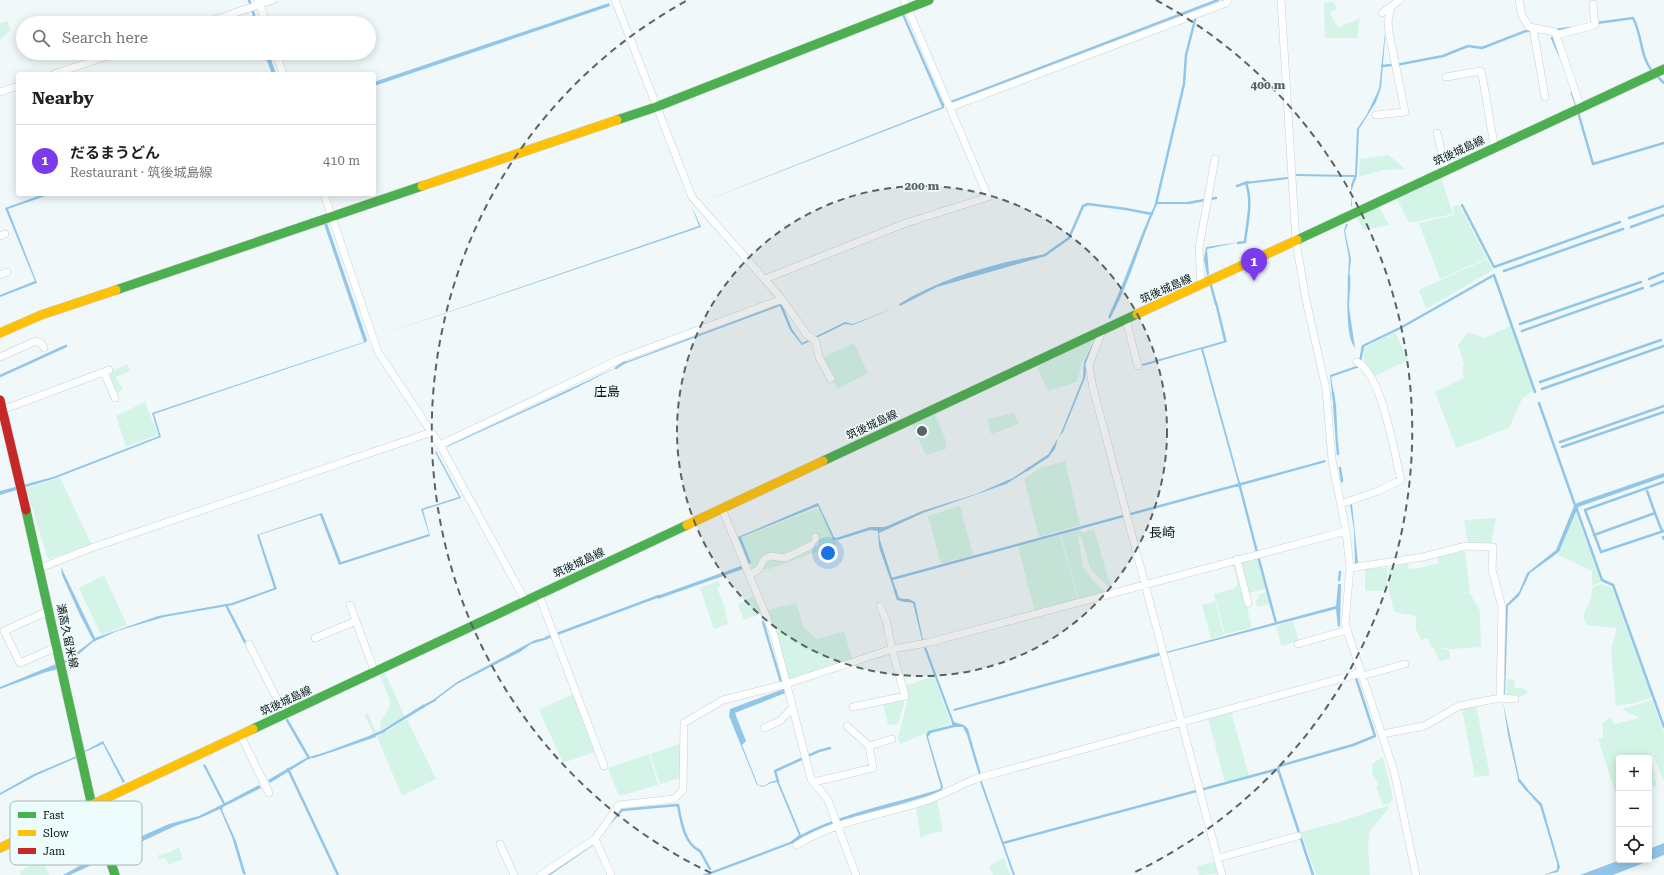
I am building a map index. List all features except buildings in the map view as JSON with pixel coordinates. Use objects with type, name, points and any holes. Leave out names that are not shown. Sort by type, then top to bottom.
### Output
[{"type":"main road","points":[[0,334],[41,315],[656,107],[906,4],[929,0]]},
{"type":"main road","name":"筑後城島線","points":[[103,801],[1102,331],[1664,70]]},
{"type":"main road","name":"瀬高久留米線","points":[[0,400],[40,568],[91,801]]},
{"type":"main road","name":"筑後城島線","points":[[0,848],[10,843]]},
{"type":"main road","name":"瀬高久留米線","points":[[112,865],[115,875]]},
{"type":"street","points":[[223,16],[259,2],[273,0]]},
{"type":"street","points":[[614,0],[692,197],[782,299],[807,335],[816,341],[819,357],[831,379]]},
{"type":"street","points":[[951,107],[1218,6],[1228,0]]},
{"type":"street","points":[[1281,0],[1296,242],[1306,300],[1326,389],[1332,460],[1346,531],[1350,568],[1345,624],[1394,771],[1416,875]]},
{"type":"street","points":[[1382,13],[1400,0]]},
{"type":"street","points":[[1519,0],[1522,16],[1529,27],[1555,32],[1581,108]]},
{"type":"street","points":[[259,2],[264,16]]},
{"type":"street","points":[[765,279],[906,223],[988,197],[906,4]]},
{"type":"street","points":[[1556,35],[1595,25],[1593,4]]},
{"type":"street","points":[[1376,115],[1405,112],[1388,33],[1388,21],[1391,7]]},
{"type":"street","points":[[1533,28],[1545,97]]},
{"type":"street","points":[[60,72],[95,60]]},
{"type":"street","points":[[278,60],[282,72]]},
{"type":"street","points":[[1446,77],[1481,71],[1488,100],[1489,121],[1495,148]]},
{"type":"street","points":[[0,92],[16,87]]},
{"type":"street","points":[[1437,133],[1446,170]]},
{"type":"street","points":[[1201,286],[1200,248],[1215,159]]},
{"type":"street","points":[[325,196],[378,352],[440,445],[526,602]]},
{"type":"street","points":[[0,275],[7,272]]},
{"type":"street","points":[[440,445],[620,360],[782,299]]},
{"type":"street","points":[[1126,320],[1138,366]]},
{"type":"street","points":[[1102,331],[1089,366],[1106,440],[1183,722],[1222,875]]},
{"type":"street","points":[[0,357],[36,341],[42,344],[44,348]]},
{"type":"street","points":[[1341,504],[1378,491],[1401,480],[1383,404],[1375,384],[1364,365],[1357,362]]},
{"type":"street","points":[[2,410],[107,371],[115,398]]},
{"type":"street","points":[[40,568],[91,548],[432,432]]},
{"type":"street","points":[[722,509],[774,635],[792,708],[814,782],[828,800],[856,875]]},
{"type":"street","points":[[541,875],[595,839],[619,805],[674,799],[683,790],[684,722],[723,700],[786,684],[892,649],[927,643],[1346,531]]},
{"type":"street","points":[[750,574],[759,569],[764,559],[771,556],[785,558],[816,543],[815,537]]},
{"type":"street","points":[[1350,568],[1423,557],[1466,546],[1493,547],[1492,570],[1502,607],[1500,698]]},
{"type":"street","points":[[1237,559],[1248,603]]},
{"type":"street","points":[[539,595],[604,766]]},
{"type":"street","points":[[350,605],[375,673]]},
{"type":"street","points":[[853,707],[906,696],[892,649],[886,620],[880,606]]},
{"type":"street","points":[[50,613],[44,613],[4,631],[20,663],[52,649],[58,649]]},
{"type":"street","points":[[315,638],[356,621]]},
{"type":"street","points":[[1298,644],[1347,630]]},
{"type":"street","points":[[249,644],[285,715]]},
{"type":"street","points":[[797,845],[809,837],[837,826],[927,797],[975,779],[1361,674],[1405,664]]},
{"type":"street","points":[[1382,734],[1424,726],[1460,706],[1500,698],[1515,699]]},
{"type":"street","points":[[764,728],[780,721],[792,708]]},
{"type":"street","points":[[814,782],[873,768],[869,746],[847,726]]},
{"type":"street","points":[[241,736],[269,793]]},
{"type":"street","points":[[869,746],[892,739]]},
{"type":"street","points":[[1218,858],[1298,836]]},
{"type":"street","points":[[595,839],[611,875]]},
{"type":"street","points":[[500,844],[514,875]]},
{"type":"green space","points":[[1334,2],[1337,9],[1330,13],[1338,28],[1360,18],[1357,38],[1325,38],[1324,3]]},
{"type":"green space","points":[[7,21],[11,30],[0,40],[0,23]]},
{"type":"green space","points":[[1389,155],[1405,169],[1383,170],[1359,177],[1360,159]]},
{"type":"green space","points":[[1441,177],[1453,214],[1409,223],[1397,199]]},
{"type":"green space","points":[[1459,205],[1487,258],[1440,279],[1419,223],[1454,215],[1453,207]]},
{"type":"green space","points":[[1379,207],[1389,225],[1363,230],[1357,217]]},
{"type":"green space","points":[[1487,259],[1493,270],[1426,309],[1419,290]]},
{"type":"green space","points":[[1511,326],[1533,391],[1522,399],[1509,428],[1456,448],[1435,392],[1464,378],[1462,371],[1464,364],[1458,345],[1468,332],[1484,338]]},
{"type":"green space","points":[[1395,332],[1408,360],[1373,377],[1364,361],[1364,348]]},
{"type":"green space","points":[[1094,340],[1082,363],[1077,382],[1048,391],[1037,367]]},
{"type":"green space","points":[[854,343],[868,373],[837,389],[822,358]]},
{"type":"green space","points":[[127,364],[130,371],[116,377],[123,390],[115,393],[108,372]]},
{"type":"green space","points":[[145,402],[158,435],[126,447],[116,416]]},
{"type":"green space","points":[[1014,413],[1019,424],[991,434],[987,419]]},
{"type":"green space","points":[[935,414],[946,441],[946,449],[926,455],[912,425]]},
{"type":"green space","points":[[1065,461],[1080,525],[1039,537],[1024,479],[1040,468]]},
{"type":"green space","points":[[60,478],[92,545],[48,559],[26,488]]},
{"type":"green space","points":[[960,506],[973,555],[941,564],[928,516]]},
{"type":"green space","points":[[818,508],[837,544],[770,569],[752,569],[742,537]]},
{"type":"green space","points":[[1576,512],[1601,582],[1592,586],[1592,571],[1558,555]]},
{"type":"green space","points":[[1496,518],[1491,544],[1468,543],[1464,520]]},
{"type":"green space","points":[[1080,529],[1082,533],[1094,529],[1112,591],[1090,568],[1081,536],[1078,537],[1083,567],[1095,583],[1106,593],[1079,600],[1061,535]]},
{"type":"green space","points":[[1060,535],[1078,600],[1035,612],[1018,546]]},
{"type":"green space","points":[[1465,551],[1470,591],[1456,595],[1469,592],[1480,611],[1481,647],[1451,649],[1439,647],[1437,643],[1439,648],[1449,650],[1450,659],[1439,661],[1428,638],[1421,640],[1416,629],[1416,616],[1394,612],[1389,590],[1389,568],[1409,563],[1408,568],[1415,569],[1439,563],[1438,557]]},
{"type":"green space","points":[[1257,557],[1266,589],[1248,593],[1240,561]]},
{"type":"green space","points":[[1236,561],[1252,628],[1225,634],[1214,594],[1235,588],[1238,582],[1233,565],[1213,570],[1212,568]]},
{"type":"green space","points":[[1387,568],[1387,591],[1365,591],[1365,569]]},
{"type":"green space","points":[[104,575],[127,625],[101,635],[79,588]]},
{"type":"green space","points":[[718,581],[721,586],[717,588],[724,605],[728,624],[714,629],[700,588]]},
{"type":"green space","points":[[1601,584],[1612,588],[1652,697],[1637,703],[1616,706],[1611,650],[1617,628],[1587,625],[1584,618],[1591,598],[1592,588]]},
{"type":"green space","points":[[1267,592],[1270,604],[1257,607],[1256,601],[1260,594]]},
{"type":"green space","points":[[754,596],[761,614],[744,620],[738,604]]},
{"type":"green space","points":[[1215,601],[1224,635],[1211,639],[1202,605]]},
{"type":"green space","points":[[796,603],[804,627],[816,639],[844,632],[852,658],[788,679],[780,643],[767,610]]},
{"type":"green space","points":[[1293,621],[1299,641],[1281,646],[1276,626]]},
{"type":"green space","points":[[385,673],[405,717],[374,734],[364,715],[368,713],[376,732],[381,730],[380,726],[382,720],[388,711],[390,704],[388,694],[380,676]]},
{"type":"green space","points":[[934,676],[951,724],[900,744],[898,738],[907,703],[905,686]]},
{"type":"green space","points":[[1507,679],[1515,680],[1514,687],[1525,689],[1528,693],[1519,697],[1506,696]]},
{"type":"green space","points":[[573,694],[597,751],[563,763],[539,710]]},
{"type":"green space","points":[[904,698],[904,704],[898,724],[888,725],[883,703]]},
{"type":"green space","points":[[1652,700],[1664,733],[1664,781],[1652,752],[1652,755],[1616,755],[1616,795],[1598,739],[1603,737],[1603,723],[1610,718],[1615,724],[1640,718],[1622,709]]},
{"type":"green space","points":[[1476,706],[1490,775],[1475,777],[1462,709]]},
{"type":"green space","points":[[1231,711],[1249,776],[1225,782],[1208,718]]},
{"type":"green space","points":[[407,719],[436,779],[402,796],[377,737]]},
{"type":"green space","points":[[680,744],[680,778],[660,784],[650,754]]},
{"type":"green space","points":[[649,754],[658,785],[619,796],[608,768]]},
{"type":"green space","points":[[1383,757],[1393,798],[1390,803],[1383,805],[1376,787],[1379,786],[1372,773],[1372,764]]},
{"type":"green space","points":[[1652,764],[1657,786],[1652,787]]},
{"type":"green space","points":[[937,801],[943,831],[925,835],[921,839],[916,808]]},
{"type":"green space","points":[[1389,805],[1388,809],[1370,831],[1368,846],[1370,875],[1316,875],[1301,832],[1339,822]]},
{"type":"green space","points":[[179,847],[183,859],[169,865],[165,858],[159,859],[158,855],[171,852]]},
{"type":"green space","points":[[1004,858],[1010,875],[993,875],[989,866]]},
{"type":"green space","points":[[1214,862],[1219,865],[1221,874],[1199,875],[1197,866]]},
{"type":"green space","points":[[32,865],[44,865],[49,875],[21,875],[19,872]]},
{"type":"water","points":[[609,3],[610,6],[376,85],[376,81]]},
{"type":"water","points":[[904,14],[944,103],[944,108],[702,202],[942,107],[902,15]]},
{"type":"water","points":[[1387,14],[1381,88],[1376,102],[1359,129],[1357,176],[1351,192],[1351,185],[1354,177],[1296,176],[1296,174],[1355,175],[1357,129],[1367,114],[1379,89]]},
{"type":"water","points":[[267,60],[271,60],[275,72],[271,72]]},
{"type":"water","points":[[1288,177],[1288,179],[1246,184],[1245,182]]},
{"type":"water","points":[[38,196],[45,196],[8,209],[37,283],[0,297],[0,295],[35,281],[5,208]]},
{"type":"water","points":[[1156,202],[1189,202],[1189,204],[1157,204],[1123,291],[1110,319],[1108,317],[1121,289],[1143,230]]},
{"type":"water","points":[[692,207],[701,227],[378,336],[699,226]]},
{"type":"water","points":[[327,223],[367,340],[366,342],[154,414],[161,437],[56,478],[0,495],[0,491],[53,477],[159,436],[152,413],[364,342],[324,224]]},
{"type":"water","points":[[1346,224],[1348,224],[1345,231],[1351,259],[1349,278],[1349,258],[1344,231]]},
{"type":"water","points":[[1240,242],[1207,249],[1209,274],[1207,276],[1204,259],[1206,247]]},
{"type":"water","points":[[1048,254],[1046,256],[937,287],[900,306],[899,304],[934,286],[971,272]]},
{"type":"water","points":[[1348,287],[1350,287],[1349,307],[1355,348],[1352,343],[1349,328],[1347,310]]},
{"type":"water","points":[[1217,302],[1227,342],[1203,349],[1240,483],[1325,460],[1326,462],[1239,486],[1201,349],[1143,366],[1142,364],[1224,341],[1215,303]]},
{"type":"water","points":[[782,304],[792,329],[802,343],[845,322],[853,324],[897,307],[853,325],[845,324],[802,345],[790,330],[780,306],[624,364],[623,363]]},
{"type":"water","points":[[1096,340],[1087,361],[1085,378],[1063,432],[1058,438],[1083,378],[1084,362],[1094,341]]},
{"type":"water","points":[[1359,365],[1360,367],[1331,377],[1334,394],[1332,395],[1330,375]]},
{"type":"water","points":[[619,366],[568,392],[447,447],[447,446]]},
{"type":"water","points":[[1333,405],[1336,405],[1338,445],[1336,445]]},
{"type":"water","points":[[1058,438],[1055,449],[1047,459],[1046,458]]},
{"type":"water","points":[[436,451],[461,498],[423,510],[430,536],[339,565],[320,515],[259,535],[277,589],[233,605],[164,617],[117,631],[93,642],[79,654],[55,670],[0,689],[0,687],[68,659],[93,640],[62,575],[61,567],[95,638],[158,616],[232,603],[274,588],[257,535],[322,513],[341,562],[429,534],[421,509],[459,497],[435,452]]},
{"type":"water","points":[[1029,467],[1030,469],[1006,484],[923,513],[879,533],[897,593],[895,593],[879,547],[878,531],[870,530],[838,540],[833,539],[818,506],[741,537],[751,563],[749,564],[738,537],[818,503],[834,537],[836,538],[870,527],[885,527],[922,511],[976,494],[1013,478]]},
{"type":"water","points":[[1664,473],[1664,477],[1578,507],[1559,552],[1530,573],[1519,596],[1508,606],[1505,697],[1506,605],[1519,592],[1527,573],[1556,550],[1574,506],[1577,503]]},
{"type":"water","points":[[1352,504],[1358,563],[1355,564],[1354,530],[1350,505]]},
{"type":"water","points":[[741,566],[743,569],[658,599],[657,596]]},
{"type":"water","points":[[1338,584],[1341,584],[1340,626],[1338,627],[1336,609],[1167,653],[1166,652],[1336,606]]},
{"type":"water","points":[[904,599],[909,599],[915,602],[923,640],[913,603],[903,601]]},
{"type":"water","points":[[548,637],[548,639],[531,644],[520,652],[457,684],[433,702],[433,700],[457,682],[535,640]]},
{"type":"water","points":[[926,647],[954,722],[964,725],[968,729],[981,774],[979,775],[967,735],[963,727],[955,727],[931,733],[928,737],[943,787],[941,792],[840,822],[802,837],[796,842],[709,875],[702,875],[790,842],[799,835],[777,782],[763,787],[757,785],[729,716],[730,709],[781,690],[785,693],[735,713],[746,741],[742,745],[758,785],[764,786],[770,782],[778,780],[801,835],[834,820],[852,814],[940,789],[941,787],[926,735],[928,731],[952,725],[952,723],[924,648]]},
{"type":"water","points":[[1161,652],[1162,655],[954,711],[953,709]]},
{"type":"water","points":[[1503,702],[1520,782],[1519,783],[1508,735]]},
{"type":"water","points":[[424,704],[425,707],[382,733],[381,731]]},
{"type":"water","points":[[374,734],[376,737],[314,758],[310,758],[270,783],[268,780],[306,758]]},
{"type":"water","points":[[103,741],[125,782],[123,783],[103,744],[37,775],[0,795],[0,793],[34,774],[72,758]]},
{"type":"water","points":[[205,764],[225,803],[259,785],[261,788],[223,807],[222,810],[236,841],[246,875],[243,874],[232,837],[220,809],[200,818],[175,826],[142,841],[142,836],[169,824],[199,816],[223,804],[203,765]]},
{"type":"water","points":[[979,779],[981,779],[1015,875],[1013,875]]},
{"type":"water","points":[[1525,787],[1542,804],[1560,867],[1558,872],[1543,875],[1557,870],[1557,863],[1540,806],[1524,788]]},
{"type":"water","points":[[1664,843],[1664,855],[1652,860],[1652,848]]},
{"type":"water","points":[[1616,862],[1616,863],[1644,863],[1613,875],[1580,875]]},
{"type":"water","points":[[81,865],[91,865],[70,875],[63,875]]},
{"type":"waterway","points":[[249,0],[254,15]]},
{"type":"waterway","points":[[949,103],[1218,0]]},
{"type":"waterway","points":[[1156,204],[1184,84],[1186,55],[1196,16]]},
{"type":"waterway","points":[[1597,23],[1633,18],[1645,59],[1652,71]]},
{"type":"waterway","points":[[1555,30],[1570,28]]},
{"type":"waterway","points":[[1382,66],[1443,56],[1468,46],[1482,48],[1526,31],[1532,31]]},
{"type":"waterway","points":[[1552,38],[1559,54]]},
{"type":"waterway","points":[[1656,75],[1664,83]]},
{"type":"waterway","points":[[1572,93],[1577,107]]},
{"type":"waterway","points":[[1578,112],[1593,164],[1664,143]]},
{"type":"waterway","points":[[1237,186],[1248,182]]},
{"type":"waterway","points":[[1238,243],[1245,242],[1248,220],[1249,197],[1246,183]]},
{"type":"waterway","points":[[1188,203],[1216,198]]},
{"type":"waterway","points":[[1045,255],[1069,238],[1083,206],[1088,204],[1152,214]]},
{"type":"waterway","points":[[1462,205],[1494,267],[1620,222]]},
{"type":"waterway","points":[[1629,218],[1664,206]]},
{"type":"waterway","points":[[1631,227],[1664,215]]},
{"type":"waterway","points":[[1504,271],[1623,229]]},
{"type":"waterway","points":[[1649,279],[1664,273]]},
{"type":"waterway","points":[[1360,362],[1363,346],[1402,327],[1494,275],[1535,392]]},
{"type":"waterway","points":[[1349,276],[1349,289]]},
{"type":"waterway","points":[[1651,286],[1664,281]]},
{"type":"waterway","points":[[1210,282],[1216,304]]},
{"type":"waterway","points":[[1520,324],[1641,282]]},
{"type":"waterway","points":[[1522,331],[1643,288]]},
{"type":"waterway","points":[[1540,382],[1661,340]]},
{"type":"waterway","points":[[0,376],[66,346]]},
{"type":"waterway","points":[[1542,389],[1664,346]]},
{"type":"waterway","points":[[616,368],[625,362]]},
{"type":"waterway","points":[[1333,393],[1335,408]]},
{"type":"waterway","points":[[1539,403],[1576,508]]},
{"type":"waterway","points":[[1560,442],[1664,406]]},
{"type":"waterway","points":[[1562,447],[1664,412]]},
{"type":"waterway","points":[[1337,443],[1338,454]]},
{"type":"waterway","points":[[1027,470],[1048,456]]},
{"type":"waterway","points":[[1340,468],[1342,481]]},
{"type":"waterway","points":[[1664,482],[1585,510],[1601,552],[1664,531]]},
{"type":"waterway","points":[[1239,483],[1257,552]]},
{"type":"waterway","points":[[892,579],[1241,484]]},
{"type":"waterway","points":[[1594,535],[1655,513],[1646,488]]},
{"type":"waterway","points":[[1576,507],[1602,580],[1613,585],[1664,727]]},
{"type":"waterway","points":[[1655,513],[1662,531]]},
{"type":"waterway","points":[[1258,556],[1276,623]]},
{"type":"waterway","points":[[1339,580],[1340,572]]},
{"type":"waterway","points":[[895,590],[898,599],[906,601]]},
{"type":"waterway","points":[[546,638],[659,596]]},
{"type":"waterway","points":[[226,605],[247,646]]},
{"type":"waterway","points":[[763,622],[784,692],[782,693]]},
{"type":"waterway","points":[[1003,843],[1278,769],[1279,766],[1353,745],[1375,736],[1356,678]]},
{"type":"waterway","points":[[422,707],[435,700]]},
{"type":"waterway","points":[[287,720],[309,758]]},
{"type":"waterway","points":[[372,736],[384,731]]},
{"type":"waterway","points":[[778,781],[775,771],[819,751],[830,748]]},
{"type":"waterway","points":[[288,769],[338,875]]},
{"type":"waterway","points":[[1278,769],[1313,875]]},
{"type":"waterway","points":[[1519,780],[1527,790]]},
{"type":"waterway","points":[[609,824],[622,810],[678,805],[684,831],[690,843],[700,851],[710,869]]},
{"type":"waterway","points":[[548,875],[593,844]]},
{"type":"traffic: fast","points":[[617,120],[656,107],[929,0]]},
{"type":"traffic: fast","points":[[1297,240],[1664,69]]},
{"type":"traffic: fast","points":[[116,290],[422,186]]},
{"type":"traffic: fast","points":[[823,461],[1137,314]]},
{"type":"traffic: fast","points":[[26,510],[91,801]]},
{"type":"traffic: fast","points":[[253,729],[687,525]]},
{"type":"traffic: fast","points":[[112,865],[115,875]]},
{"type":"traffic: slow","points":[[422,186],[617,120]]},
{"type":"traffic: slow","points":[[1137,314],[1297,240]]},
{"type":"traffic: slow","points":[[0,333],[41,315],[116,290]]},
{"type":"traffic: slow","points":[[687,525],[823,461]]},
{"type":"traffic: slow","points":[[100,801],[253,729]]},
{"type":"traffic: slow","points":[[0,848],[10,843]]},
{"type":"traffic: jam","points":[[0,400],[26,510]]},
{"type":"place","name":"だるまうどん","points":[[1254,281]]},
{"type":"district","name":"庄島","points":[[607,391]]},
{"type":"district","name":"長崎","points":[[1162,532]]}]
